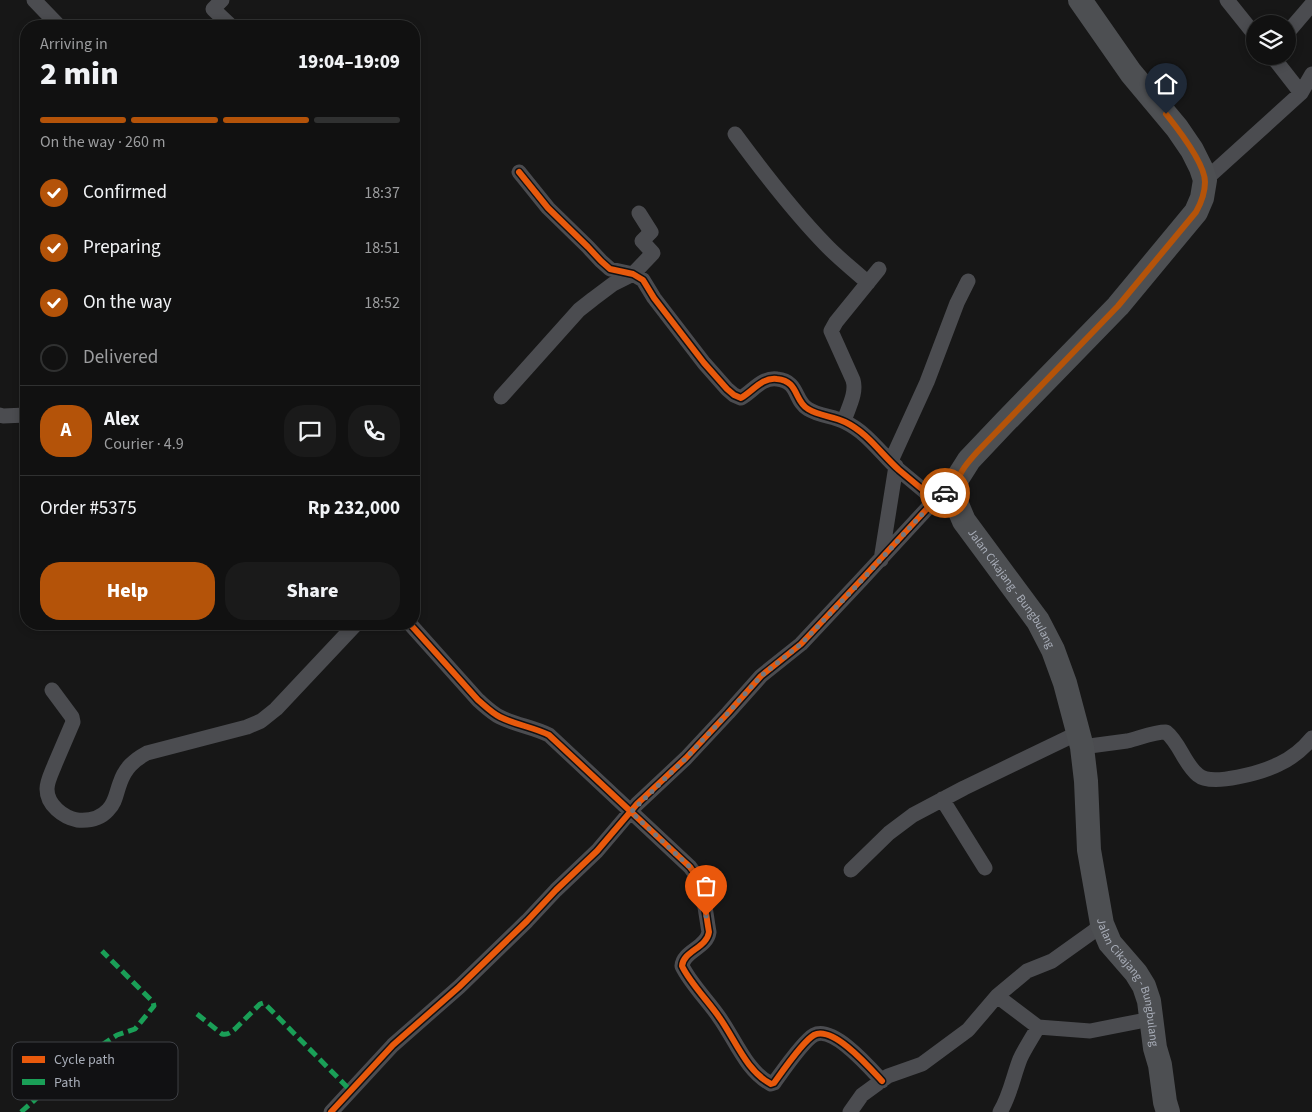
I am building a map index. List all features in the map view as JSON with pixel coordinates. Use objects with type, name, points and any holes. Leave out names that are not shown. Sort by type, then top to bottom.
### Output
[{"type":"main road","points":[[956,486],[960,473],[969,460],[1118,306],[1196,212],[1202,198],[1205,180],[1192,150],[1177,128],[1131,73],[1080,0]]},
{"type":"main road","name":"Jalan Cikajang - Bungbulang","points":[[956,486],[956,502],[964,521],[1038,621],[1053,650],[1065,683],[1080,740],[1086,781],[1089,850],[1102,924],[1110,943],[1136,973],[1144,986],[1149,1001],[1155,1048],[1160,1065],[1168,1112]]},
{"type":"street","points":[[34,0],[53,20]]},
{"type":"street","points":[[1227,0],[1246,24]]},
{"type":"street","points":[[213,3],[226,20]]},
{"type":"street","points":[[1296,23],[1312,4]]},
{"type":"street","points":[[1279,65],[1301,93]]},
{"type":"street","points":[[1205,180],[1301,93],[1312,74]]},
{"type":"street","points":[[735,134],[755,162],[807,224],[826,245],[868,283]]},
{"type":"street","points":[[519,172],[548,208],[610,269],[634,274],[643,280],[654,298],[704,363],[734,395],[741,398],[769,379],[783,379],[790,383],[797,392],[802,404],[808,409],[844,421],[859,431],[893,464],[935,500]]},
{"type":"street","points":[[501,398],[579,310],[613,284],[634,274],[653,253],[642,241],[652,232],[639,213]]},
{"type":"street","points":[[844,421],[855,386],[831,331],[836,322],[879,269]]},
{"type":"street","points":[[881,560],[893,464],[957,303],[968,281]]},
{"type":"street","points":[[0,415],[20,415]]},
{"type":"street","points":[[331,1112],[393,1045],[460,987],[597,851],[631,812],[686,758],[761,676],[801,644],[935,500],[956,486]]},
{"type":"street","points":[[52,690],[72,717],[73,722],[50,778],[47,790],[49,800],[62,814],[73,819],[87,821],[108,811],[115,801],[125,771],[134,760],[147,752],[247,727],[261,720],[276,708],[350,630]]},
{"type":"street","points":[[415,630],[488,709],[505,719],[539,730],[549,736],[690,867],[700,885],[709,932],[706,941],[685,958],[682,966],[720,1018],[750,1066],[766,1082],[772,1084],[807,1040],[815,1034],[822,1033],[834,1038],[854,1053],[882,1081]]},
{"type":"street","points":[[851,870],[870,851],[913,815],[964,788],[1080,740],[1128,741],[1158,732],[1166,732],[1198,776],[1213,780],[1250,774],[1279,764],[1295,755],[1312,738]]},
{"type":"street","points":[[942,799],[985,868]]},
{"type":"street","points":[[850,1112],[862,1095],[888,1076],[922,1064],[968,1030],[997,996],[1027,971],[1052,961],[1102,924]]},
{"type":"street","points":[[997,996],[1038,1027],[1090,1030],[1151,1019]]},
{"type":"street","points":[[1000,1112],[1006,1101],[1020,1059],[1038,1027]]},
{"type":"marked path","points":[[102,951],[153,1002],[154,1006],[135,1029],[117,1035],[106,1042]]},
{"type":"marked path","points":[[197,1014],[222,1034],[226,1034],[235,1029],[263,1003],[351,1091]]},
{"type":"marked path","points":[[21,1112],[35,1100]]},
{"type":"cycle path","points":[[519,172],[548,208],[610,269],[633,274],[643,280],[654,298],[704,363],[734,395],[741,398],[767,380],[777,379],[789,383],[800,401],[808,409],[836,418],[861,432],[899,470],[935,500]]},
{"type":"cycle path","points":[[331,1112],[393,1045],[459,987],[597,851],[637,804],[686,758],[761,676],[801,644],[935,500],[955,486]]},
{"type":"cycle path","points":[[415,630],[486,707],[506,720],[549,735],[690,867],[701,889],[709,932],[704,942],[686,957],[682,966],[719,1017],[748,1063],[762,1078],[771,1084],[774,1083],[804,1043],[814,1035],[822,1034],[831,1036],[851,1049],[882,1081]]},
{"type":"way so far","points":[[706,916],[700,885],[696,875],[690,867],[631,812],[637,804],[686,758],[761,676],[801,644],[935,500],[945,493]]},
{"type":"route","points":[[945,493],[956,486],[957,480],[969,460],[1118,306],[1196,212],[1202,198],[1205,180],[1192,150],[1166,114]]}]
